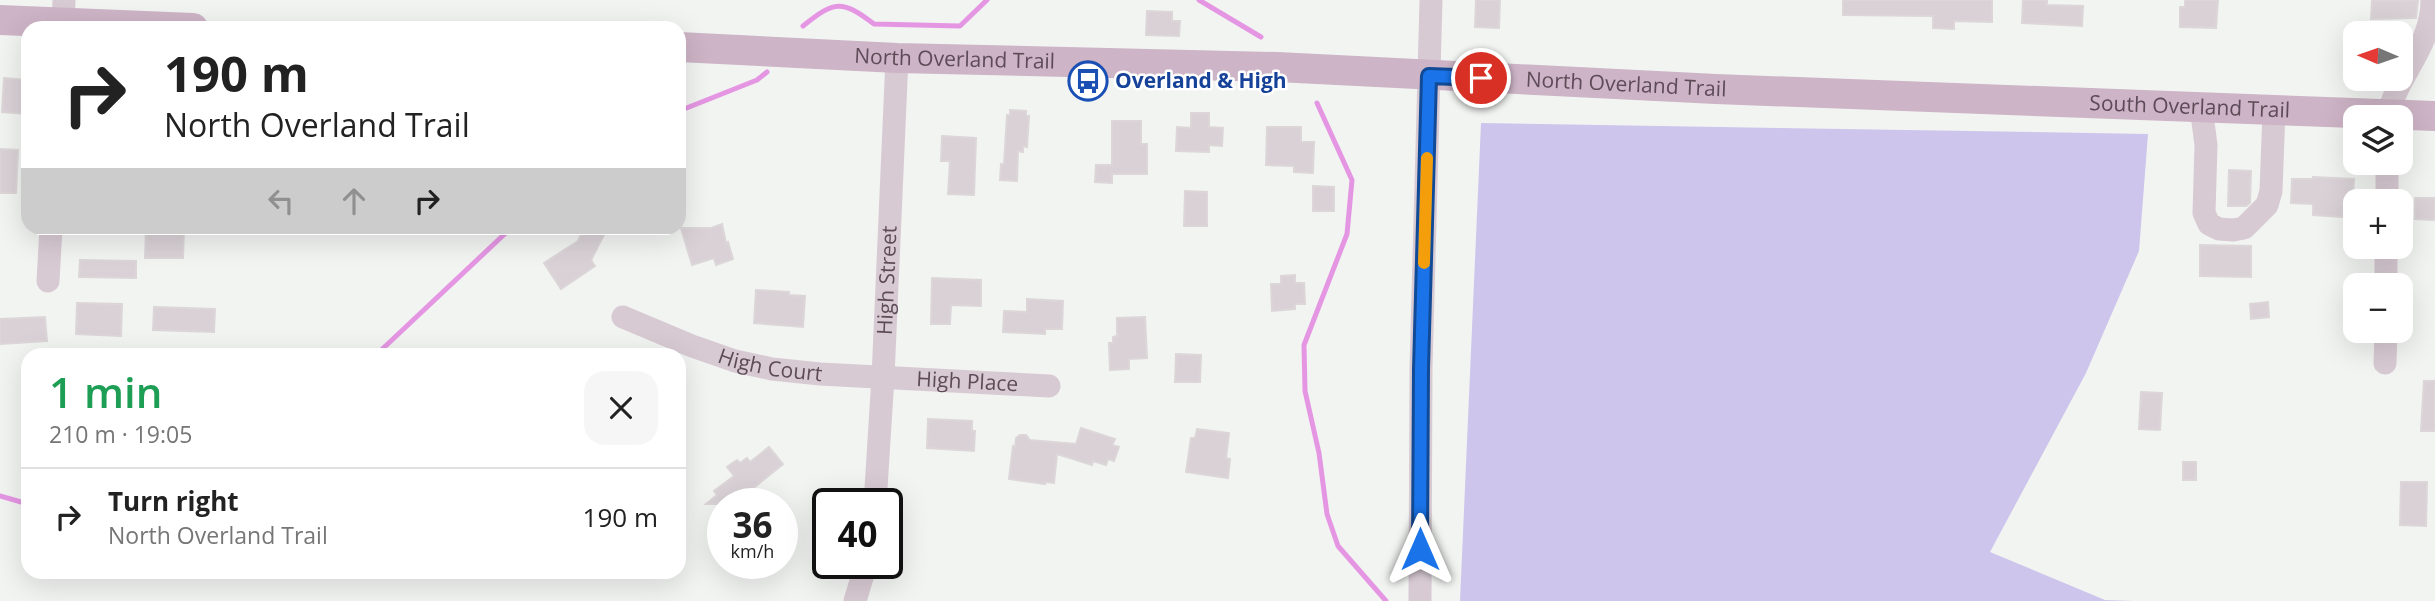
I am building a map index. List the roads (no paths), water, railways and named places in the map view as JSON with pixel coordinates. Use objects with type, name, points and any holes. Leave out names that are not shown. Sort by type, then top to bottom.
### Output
[{"type":"main road","points":[[0,20],[64,17],[111,21]]},
{"type":"main road","name":"North Overland Trail","points":[[686,47],[897,58],[1265,66],[1429,76],[1946,98]]},
{"type":"main road","name":"South Overland Trail","points":[[1946,98],[2343,114]]},
{"type":"main road","name":"South Overland Trail","points":[[2413,116],[2435,116]]},
{"type":"street","points":[[1420,601],[1421,369],[1431,0]]},
{"type":"street","points":[[2393,105],[2418,54],[2428,26],[2432,0]]},
{"type":"street","name":"High Street","points":[[876,488],[897,58]]},
{"type":"street","points":[[2201,107],[2206,145],[2204,213],[2209,224],[2219,229],[2233,230],[2244,228],[2267,205],[2271,191],[2274,110]]},
{"type":"street","points":[[48,281],[51,235]]},
{"type":"street","name":"High Court","points":[[623,317],[735,361],[772,369],[883,377]]},
{"type":"street","points":[[2385,363],[2386,343]]},
{"type":"street","name":"High Place","points":[[883,377],[1049,386]]},
{"type":"street","points":[[855,601],[862,579]]},
{"type":"waterway","points":[[803,26],[823,11],[839,6],[854,11],[874,24],[960,26],[987,0]]},
{"type":"waterway","points":[[1199,0],[1261,37]]},
{"type":"waterway","points":[[686,108],[757,80],[767,72]]},
{"type":"waterway","points":[[1317,103],[1352,180],[1347,234],[1304,345],[1305,391],[1319,453],[1327,514],[1338,546],[1386,601]]},
{"type":"waterway","points":[[383,348],[504,235]]},
{"type":"waterway","points":[[0,496],[21,502]]},
{"type":"place","name":"Overland & High","points":[[1088,81]]}]
